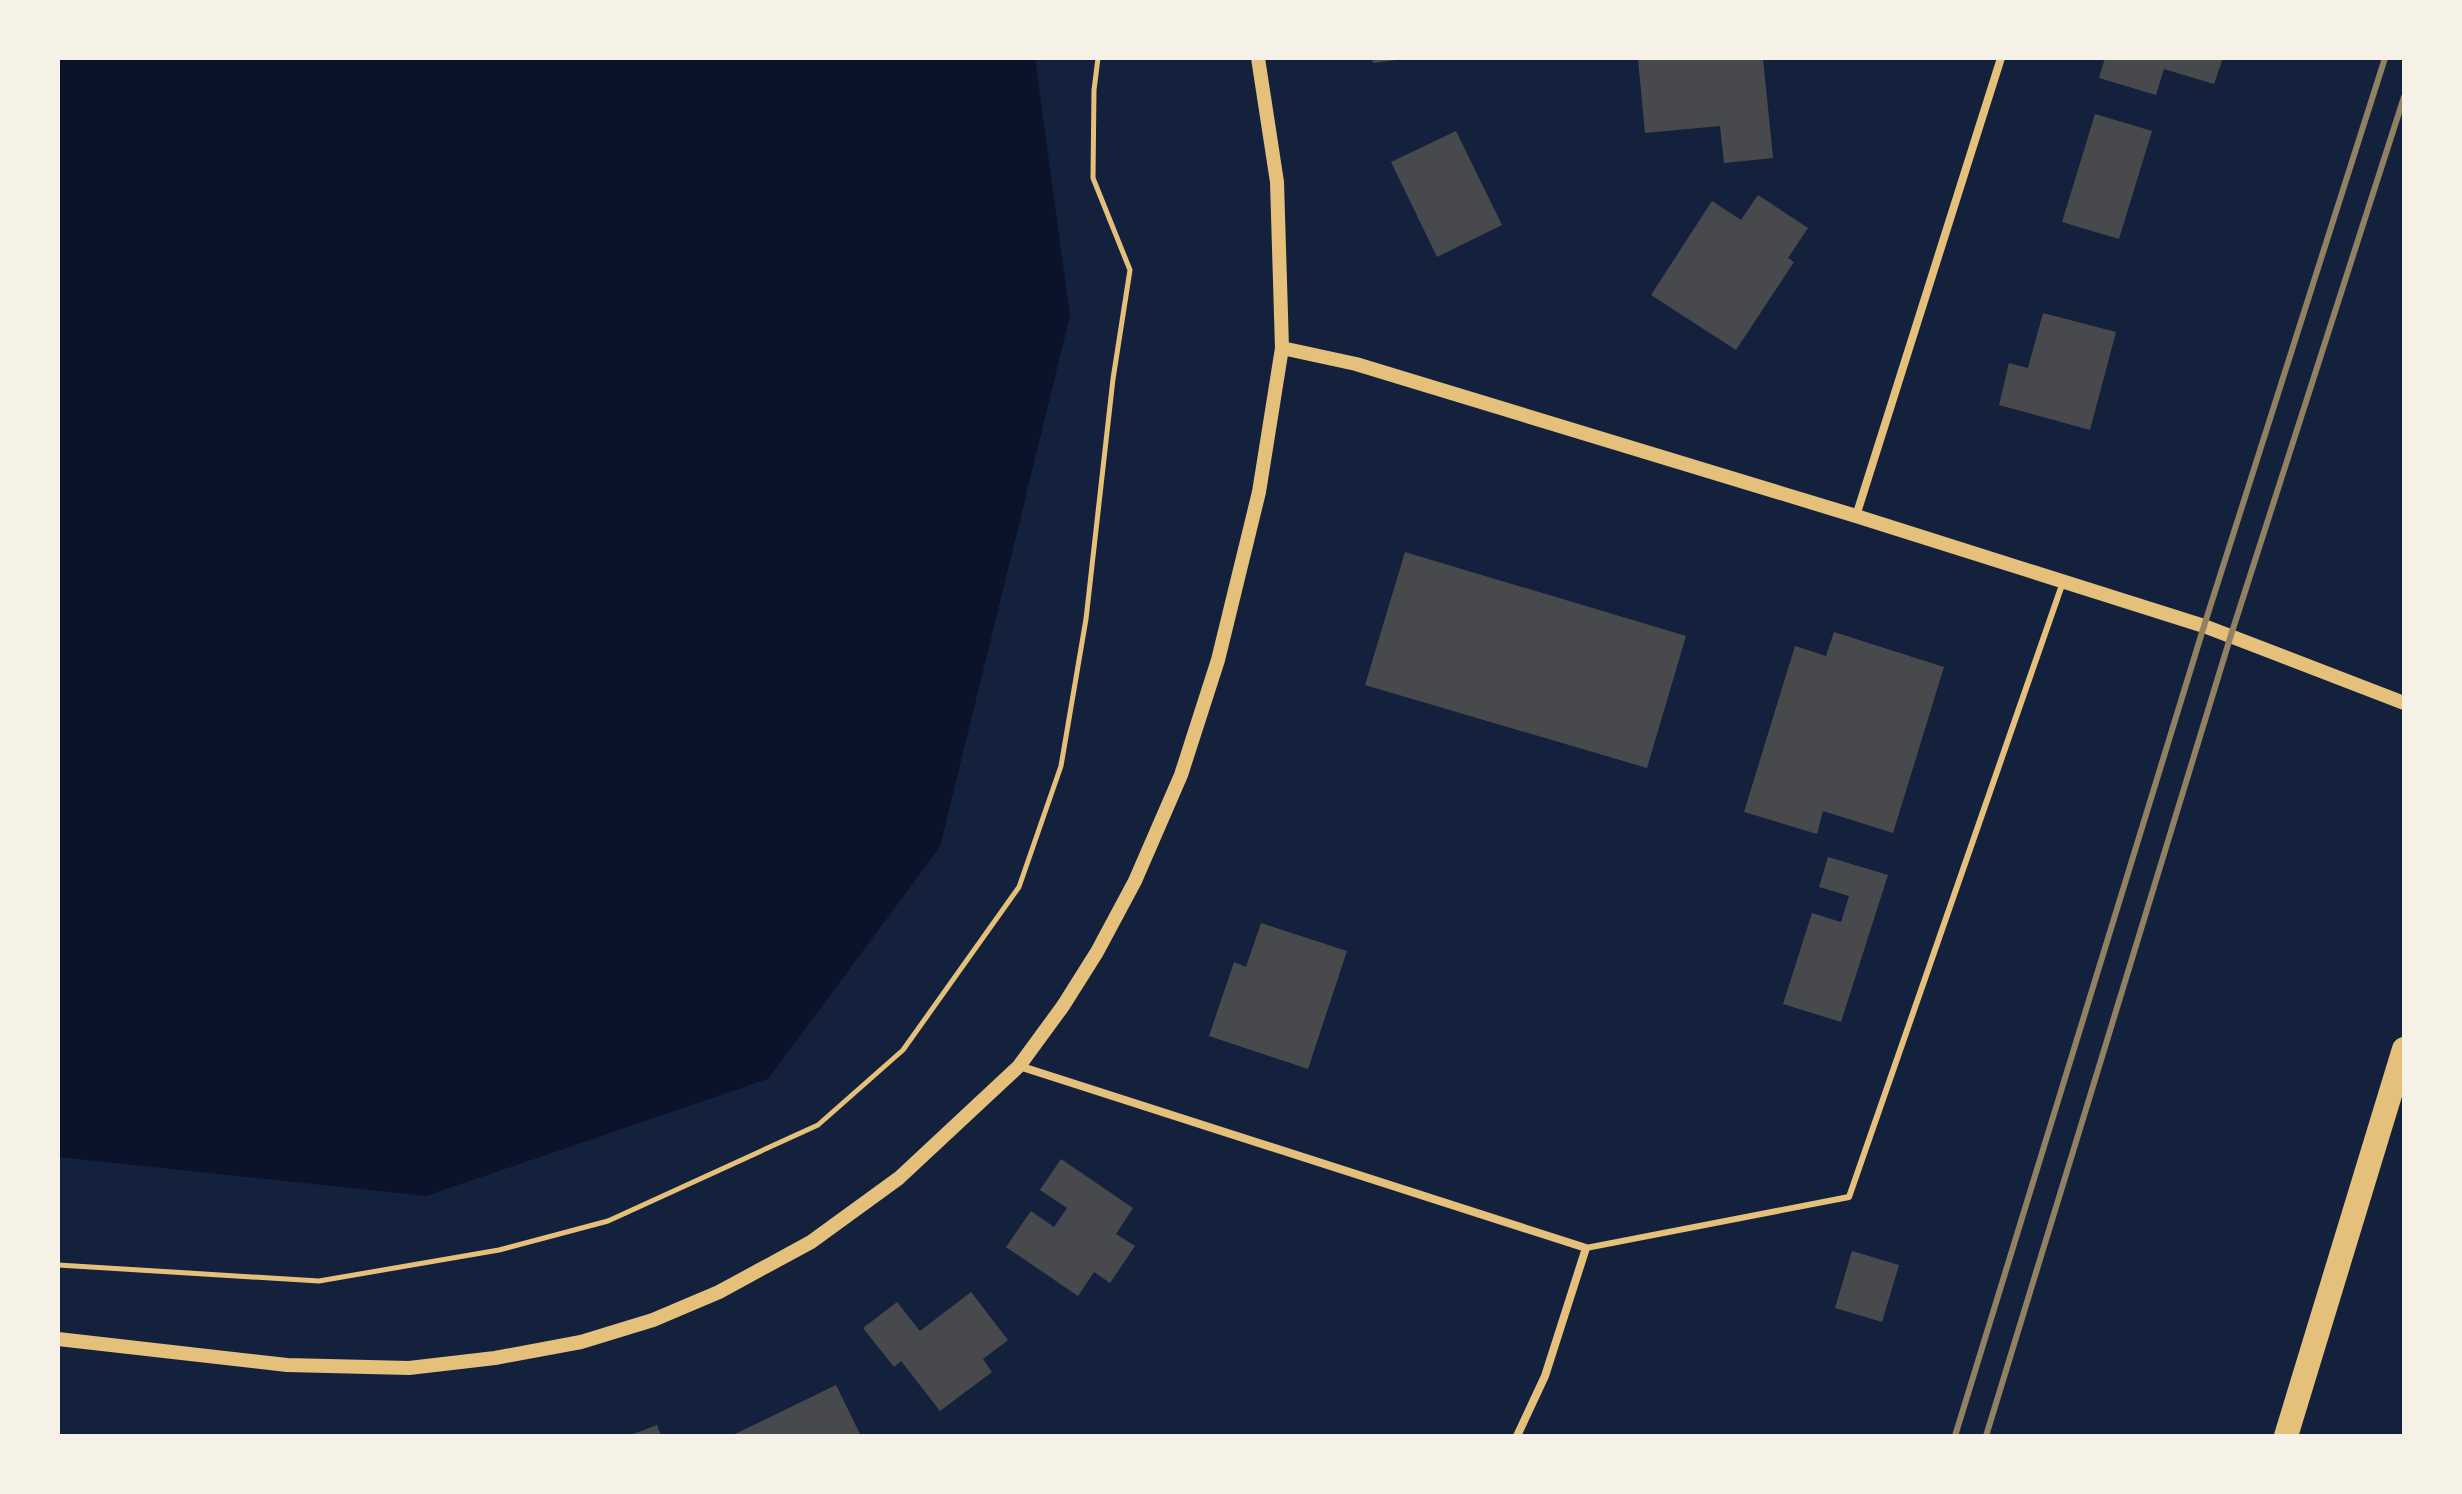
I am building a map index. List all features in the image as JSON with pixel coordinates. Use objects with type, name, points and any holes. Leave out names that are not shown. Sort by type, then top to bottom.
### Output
[{"type":"highway","points":[[2286,1436],[2404,1049]]},
{"type":"street","points":[[58,1339],[287,1365],[401,1368],[495,1358],[581,1342],[653,1320],[719,1292],[811,1242],[899,1178],[1019,1066],[1063,1006],[1097,952],[1135,881],[1181,775],[1218,660],[1259,492],[1282,348],[1277,182],[1258,58]]},
{"type":"street","points":[[1856,516],[2001,58]]},
{"type":"street","points":[[1282,348],[1356,364],[1856,516],[2231,635],[2404,703]]},
{"type":"street","points":[[1019,1066],[1586,1248],[1545,1376],[1517,1436]]},
{"type":"lane","points":[[1586,1248],[1849,1197],[2063,582]]},
{"type":"path","points":[[58,1265],[319,1281],[499,1250],[608,1221],[818,1125],[903,1050],[1019,887],[1061,766],[1086,619],[1113,379],[1130,270],[1093,178],[1094,90],[1098,58]]},
{"type":"water","points":[[58,58],[1035,58],[1070,316],[940,847],[768,1079],[426,1196],[58,1157]]},
{"type":"building","points":[[1372,58],[1396,58],[1396,60],[1373,63]]},
{"type":"building","points":[[1763,58],[1773,158],[1724,163],[1720,126],[1645,133],[1638,59]]},
{"type":"building","points":[[2105,58],[2223,58],[2214,84],[2164,69],[2156,95],[2099,78]]},
{"type":"building","points":[[2095,114],[2152,131],[2119,239],[2062,222]]},
{"type":"building","points":[[1456,131],[1502,225],[1437,257],[1391,162]]},
{"type":"building","points":[[1758,195],[1808,228],[1788,258],[1794,262],[1736,350],[1651,295],[1712,201],[1741,220]]},
{"type":"building","points":[[2043,313],[2116,332],[2090,430],[1999,405],[2009,363],[2028,368]]},
{"type":"building","points":[[1405,552],[1686,636],[1647,768],[1365,685]]},
{"type":"building","points":[[1834,632],[1944,667],[1893,833],[1823,811],[1817,834],[1744,812],[1795,646],[1826,656]]},
{"type":"building","points":[[1828,857],[1888,875],[1841,1022],[1783,1004],[1812,913],[1841,922],[1849,896],[1819,887]]},
{"type":"building","points":[[1261,923],[1347,951],[1308,1069],[1209,1036],[1234,962],[1246,967]]},
{"type":"building","points":[[1061,1159],[1133,1208],[1116,1234],[1135,1246],[1110,1283],[1094,1272],[1078,1296],[1006,1247],[1031,1211],[1054,1227],[1067,1208],[1040,1190]]},
{"type":"building","points":[[1852,1251],[1899,1265],[1882,1322],[1835,1308]]},
{"type":"building","points":[[971,1292],[1008,1340],[983,1359],[992,1372],[940,1411],[901,1361],[894,1367],[863,1328],[897,1302],[920,1331]]},
{"type":"building","points":[[836,1385],[861,1436],[735,1434]]},
{"type":"building","points":[[657,1425],[661,1436],[628,1436]]},
{"type":"railway","points":[[1955,1436],[2204,626],[2385,58]]},
{"type":"railway","points":[[1986,1436],[2231,635],[2404,97]]}]
